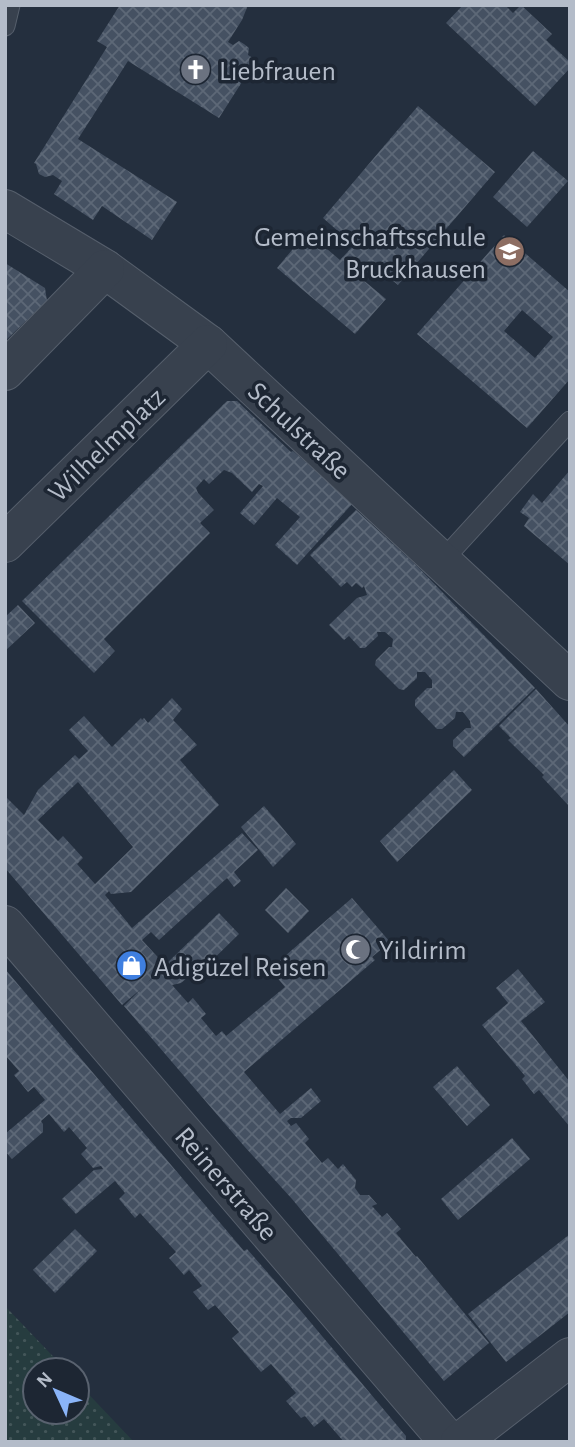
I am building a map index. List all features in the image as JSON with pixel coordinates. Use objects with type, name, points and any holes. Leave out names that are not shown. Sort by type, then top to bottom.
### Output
[{"type":"street","name":"Schulstraße","points":[[5,209],[105,269],[208,344],[570,681]]},
{"type":"street","points":[[5,371],[105,269]]},
{"type":"street","name":"Wilhelmplatz","points":[[5,543],[208,344]]},
{"type":"street","name":"Reinerstraße","points":[[5,925],[449,1442]]},
{"type":"street","points":[[460,1442],[570,1357]]},
{"type":"lane","points":[[5,26],[10,5]]},
{"type":"lane","points":[[441,562],[570,421]]},
{"type":"green space","points":[[5,1306],[53,1356],[21,1356],[21,1426],[91,1426],[91,1397],[134,1442],[5,1442]]},
{"type":"building","points":[[120,5],[248,5],[228,42],[233,45],[239,41],[244,44],[249,48],[248,55],[256,60],[219,118],[128,61],[78,139],[177,202],[152,240],[102,206],[93,220],[54,194],[62,181],[53,175],[45,177],[39,174],[34,163],[107,47],[97,41]]},
{"type":"building","points":[[463,5],[505,5],[513,13],[521,5],[552,34],[546,40],[570,62],[570,68],[535,106],[446,23]]},
{"type":"building","points":[[418,106],[495,172],[398,285],[374,265],[362,279],[386,299],[355,334],[277,268],[307,232],[340,260],[354,245],[323,218]]},
{"type":"building","points":[[533,151],[568,181],[527,227],[493,197]]},
{"type":"building","points":[[504,235],[570,292],[570,379],[527,428],[417,334]],"holes":[[[522,310],[553,337],[535,358],[504,331]]]},
{"type":"building","points":[[5,263],[45,288],[47,301],[5,341]]},
{"type":"building","points":[[227,401],[237,401],[291,452],[353,503],[297,565],[275,545],[300,517],[277,498],[254,525],[240,513],[263,486],[259,484],[252,492],[232,473],[224,470],[209,484],[204,479],[196,488],[214,510],[200,523],[210,533],[104,639],[115,651],[94,673],[22,601]]},
{"type":"building","points":[[570,470],[570,565],[524,526],[529,518],[520,512],[533,494],[542,503]]},
{"type":"building","points":[[356,510],[418,567],[535,688],[464,757],[453,746],[453,740],[466,728],[471,728],[470,721],[463,712],[456,712],[455,718],[442,729],[437,729],[415,706],[415,700],[427,688],[432,688],[432,680],[425,672],[417,672],[417,678],[404,690],[399,689],[375,665],[376,660],[392,647],[393,639],[385,632],[377,632],[378,636],[365,648],[360,648],[349,636],[344,640],[329,625],[357,598],[367,595],[364,586],[362,588],[356,583],[352,587],[347,582],[341,587],[310,555]]},
{"type":"building","points":[[18,605],[35,623],[5,651],[5,617]]},
{"type":"building","points":[[536,689],[570,727],[570,807],[542,777],[544,775],[508,740],[511,738],[499,726]]},
{"type":"building","points":[[172,698],[182,709],[173,720],[197,745],[180,760],[219,805],[131,892],[111,894],[109,891],[105,895],[132,928],[242,833],[258,850],[234,872],[241,881],[234,887],[227,878],[159,940],[151,932],[142,940],[165,965],[219,913],[239,934],[196,976],[193,973],[181,983],[172,985],[188,1003],[193,998],[206,1014],[201,1018],[216,1036],[222,1031],[226,1036],[285,987],[270,969],[352,898],[390,942],[372,957],[375,960],[244,1072],[280,1114],[311,1088],[321,1101],[301,1118],[287,1121],[291,1126],[296,1123],[309,1139],[305,1143],[322,1163],[328,1158],[338,1169],[343,1164],[356,1180],[355,1188],[360,1195],[369,1195],[377,1204],[372,1206],[382,1217],[387,1213],[401,1229],[396,1233],[489,1343],[444,1381],[292,1199],[124,1006],[141,989],[122,1005],[5,868],[5,796],[24,815],[38,790],[75,755],[79,759],[88,751],[69,730],[84,716],[112,747],[141,718],[148,723]],"holes":[[[78,782],[133,847],[95,884],[77,864],[83,858],[63,836],[58,841],[38,820]],[[165,965],[167,967],[148,982]]]},
{"type":"building","points":[[454,770],[472,790],[397,862],[380,841]]},
{"type":"building","points":[[264,806],[296,844],[273,867],[241,827]]},
{"type":"building","points":[[286,888],[309,911],[288,933],[265,910]]},
{"type":"building","points":[[5,969],[244,1251],[247,1249],[301,1311],[406,1436],[406,1442],[344,1442],[324,1419],[314,1427],[305,1416],[301,1418],[286,1401],[296,1393],[271,1364],[261,1372],[232,1338],[239,1332],[215,1305],[208,1310],[193,1292],[202,1286],[189,1270],[184,1275],[169,1258],[176,1252],[140,1213],[135,1218],[119,1199],[125,1193],[115,1181],[76,1214],[62,1199],[94,1170],[103,1169],[101,1166],[93,1168],[81,1154],[87,1148],[69,1127],[64,1132],[49,1114],[41,1121],[43,1132],[12,1159],[5,1151],[5,1134],[45,1100],[34,1087],[28,1092],[14,1075],[19,1071],[5,1055]]},
{"type":"building","points":[[518,969],[545,1002],[521,1021],[570,1082],[570,1127],[539,1090],[534,1094],[522,1079],[525,1076],[482,1025],[508,1003],[496,988]]},
{"type":"building","points":[[457,1066],[490,1105],[467,1126],[433,1087]]},
{"type":"building","points":[[512,1138],[530,1159],[458,1220],[441,1199]]},
{"type":"building","points":[[75,1229],[97,1251],[55,1293],[33,1270]]},
{"type":"building","points":[[570,1234],[570,1312],[506,1362],[468,1314]]},
{"type":"place","name":"Liebfrauen","points":[[196,70]]},
{"type":"place","name":"Gemeinschaftsschule Bruckhausen","points":[[509,252]]},
{"type":"place","name":"Yildirim","points":[[356,949]]},
{"type":"place","name":"Adigüzel Reisen","points":[[131,966]]}]
